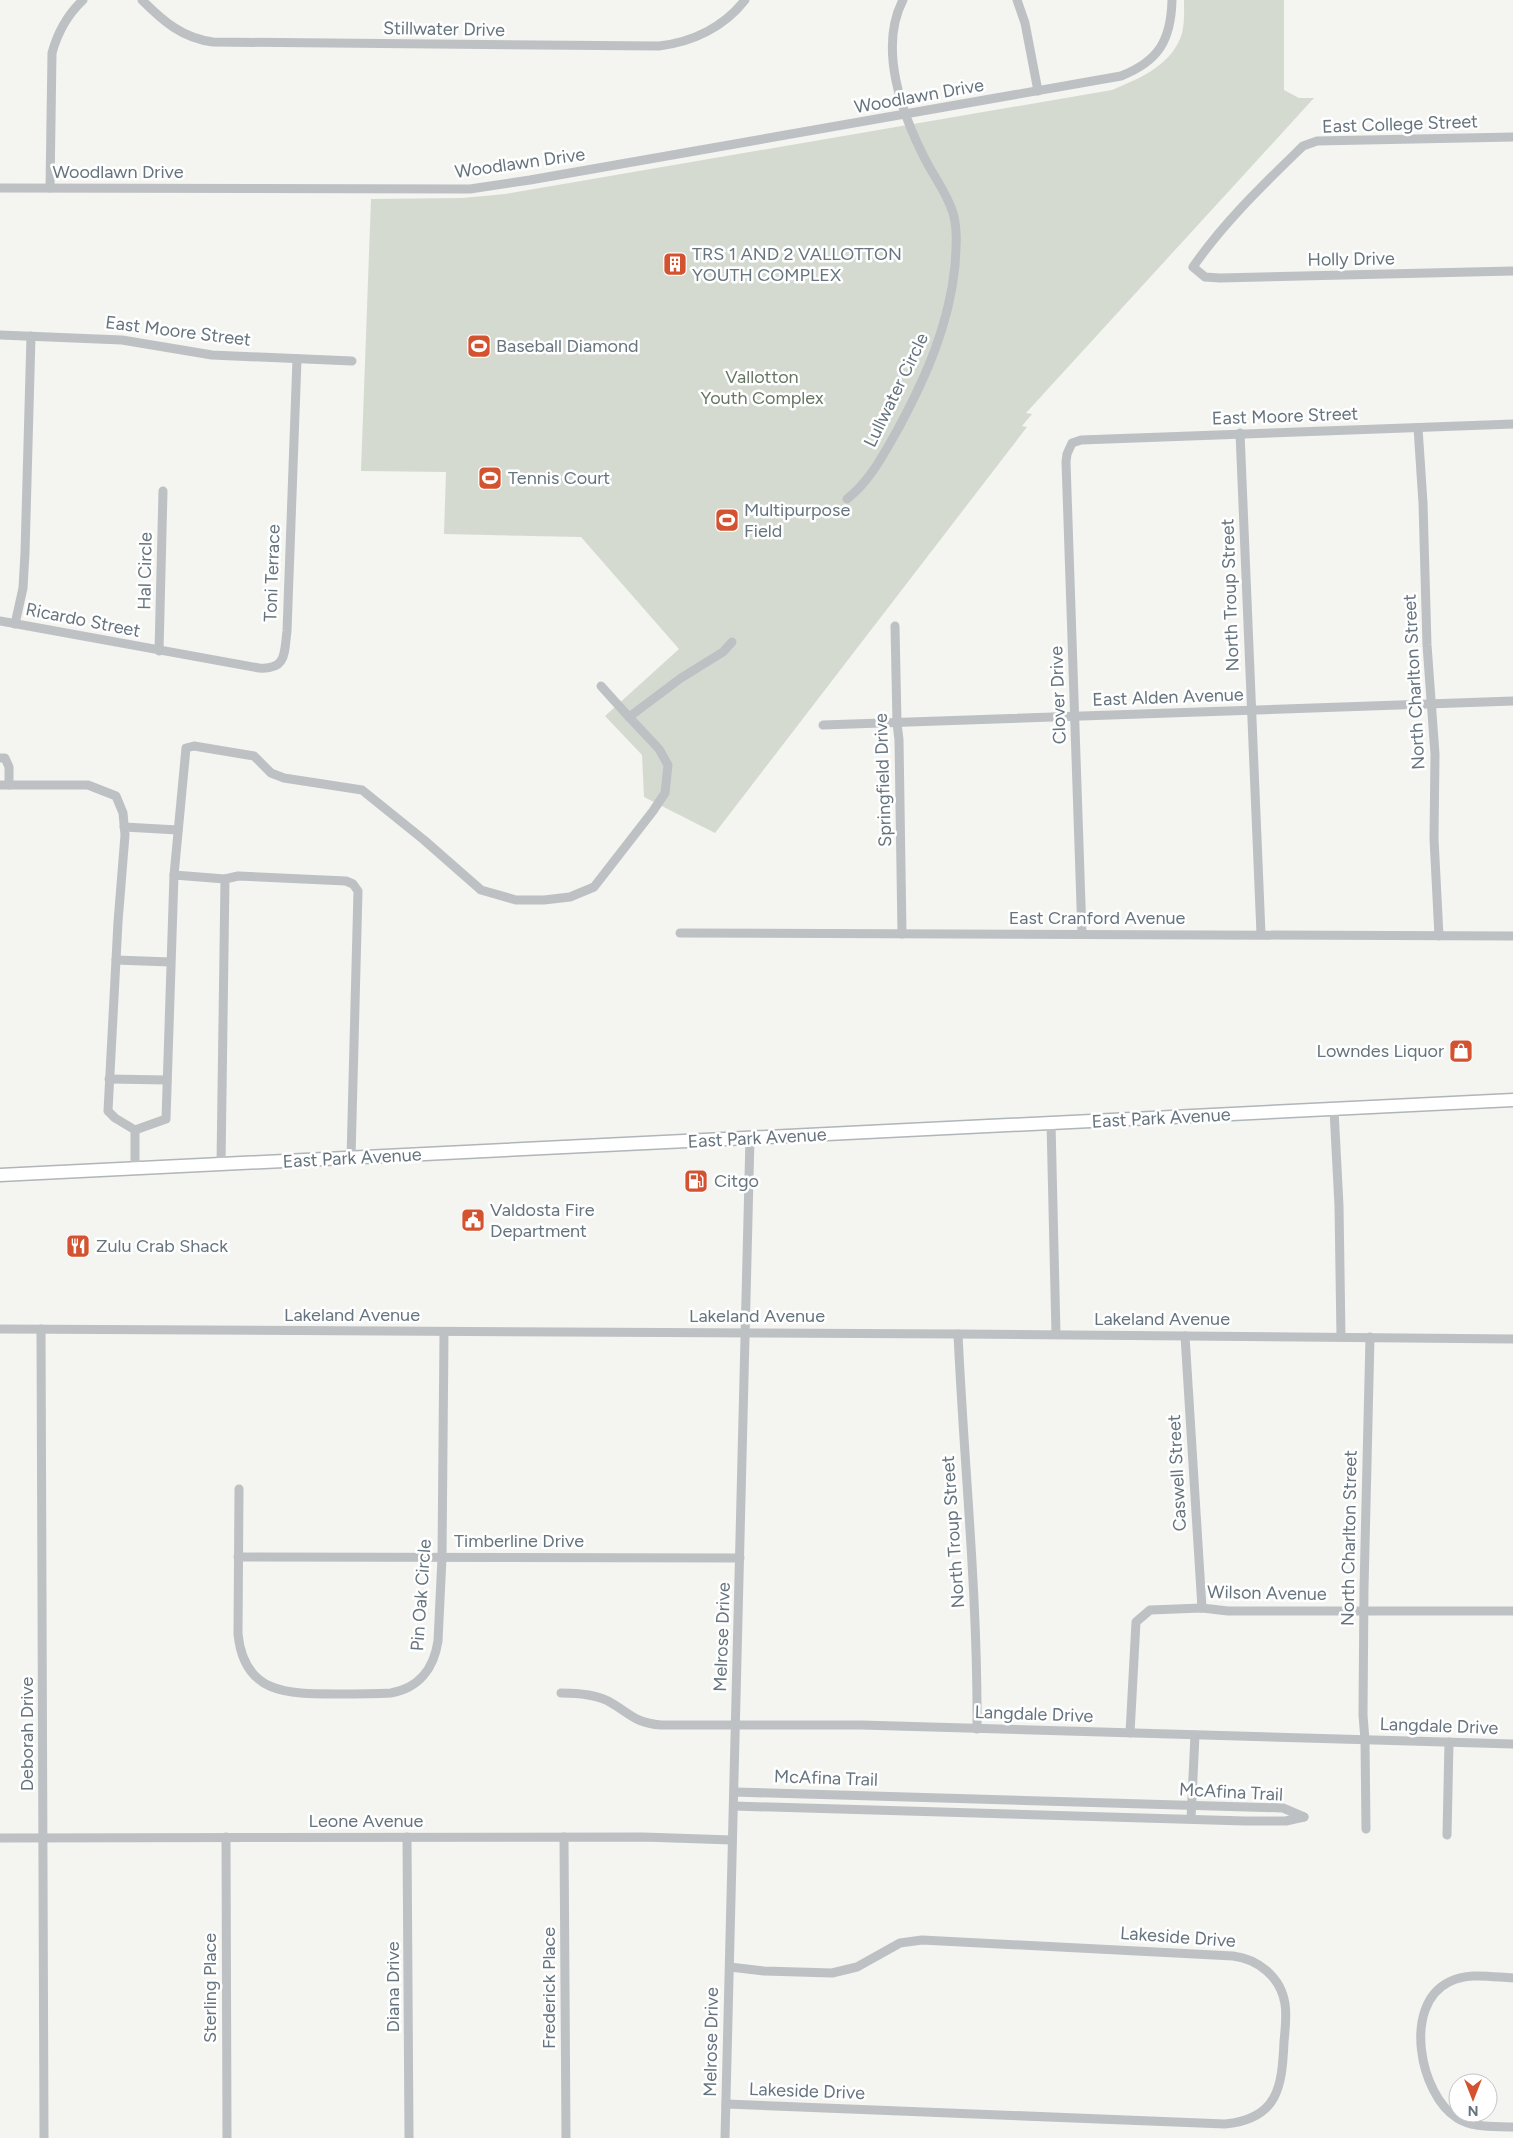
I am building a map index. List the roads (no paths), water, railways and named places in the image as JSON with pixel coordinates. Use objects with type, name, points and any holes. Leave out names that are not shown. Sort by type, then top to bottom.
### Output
[{"type":"main road","name":"East Park Avenue","points":[[0,1175],[1513,1100]]},
{"type":"street","points":[[50,188],[52,53],[68,16],[83,0]]},
{"type":"street","name":"Stillwater Drive","points":[[142,0],[170,27],[192,37],[213,42],[640,46],[671,45],[696,37],[730,16],[745,0]]},
{"type":"street","name":"Lullwater Circle","points":[[847,498],[858,490],[871,475],[915,396],[938,345],[948,308],[954,271],[957,243],[953,213],[905,115],[892,55],[892,34],[895,18],[903,0]]},
{"type":"street","points":[[1017,0],[1025,22],[1038,91],[1121,76],[1142,67],[1158,51],[1165,40],[1170,27],[1172,0]]},
{"type":"street","name":"Woodlawn Drive","points":[[0,188],[470,188],[530,180],[1038,91]]},
{"type":"street","name":"East College Street","points":[[1193,267],[1233,217],[1302,146],[1317,141],[1513,137]]},
{"type":"street","name":"Holly Drive","points":[[1193,267],[1205,277],[1220,278],[1513,271]]},
{"type":"street","name":"East Moore Street","points":[[0,336],[122,340],[212,355],[352,361]]},
{"type":"street","points":[[15,624],[23,588],[25,553],[31,336]]},
{"type":"street","name":"Toni Terrace","points":[[159,651],[267,669],[278,666],[283,660],[287,631],[297,359]]},
{"type":"street","name":"East Moore Street","points":[[1067,454],[1072,443],[1081,440],[1513,424]]},
{"type":"street","name":"North Charlton Street","points":[[1418,428],[1423,503],[1427,645],[1435,754],[1434,840],[1439,936]]},
{"type":"street","name":"North Troup Street","points":[[1240,434],[1260,934]]},
{"type":"street","name":"Clover Drive","points":[[1067,454],[1082,934]]},
{"type":"street","name":"Hal Circle","points":[[159,651],[163,491]]},
{"type":"street","name":"Ricardo Street","points":[[0,621],[159,651]]},
{"type":"street","name":"Springfield Drive","points":[[895,626],[897,723],[900,740],[902,934]]},
{"type":"street","points":[[629,717],[681,678],[723,652],[732,642]]},
{"type":"street","points":[[135,1130],[166,1119],[174,874],[186,748],[194,746],[254,756],[271,773],[284,778],[362,790],[424,840],[481,890],[516,900],[544,900],[570,897],[594,887],[665,793],[668,765],[659,749],[601,686]]},
{"type":"street","name":"East Alden Avenue","points":[[823,725],[1513,701]]},
{"type":"street","points":[[0,758],[5,758],[9,768],[5,785],[88,786],[116,796],[124,813],[108,1111],[115,1118],[135,1130]]},
{"type":"street","points":[[124,827],[178,830]]},
{"type":"street","points":[[174,874],[225,879],[238,876],[346,880],[353,884],[358,891],[352,1158]]},
{"type":"street","points":[[221,1164],[225,879]]},
{"type":"street","name":"East Cranford Avenue","points":[[680,933],[1513,936]]},
{"type":"street","points":[[116,960],[170,962]]},
{"type":"street","points":[[109,1079],[167,1080]]},
{"type":"street","points":[[1334,1110],[1340,1206],[1341,1337]]},
{"type":"street","points":[[1051,1123],[1056,1334]]},
{"type":"street","points":[[135,1130],[135,1169]]},
{"type":"street","name":"Melrose Drive","points":[[726,2138],[750,1138]]},
{"type":"street","name":"Lakeland Avenue","points":[[0,1329],[1056,1334],[1513,1339]]},
{"type":"street","name":"Deborah Drive","points":[[42,1329],[44,2138]]},
{"type":"street","name":"Pin Oak Circle","points":[[239,1489],[238,1634],[242,1656],[257,1679],[276,1689],[303,1694],[391,1693],[410,1687],[430,1668],[436,1652],[442,1558],[444,1332]]},
{"type":"street","name":"North Troup Street","points":[[958,1334],[963,1440],[973,1569],[977,1729]]},
{"type":"street","name":"Caswell Street","points":[[1185,1336],[1202,1608]]},
{"type":"street","name":"North Charlton Street","points":[[1366,1829],[1363,1715],[1370,1338]]},
{"type":"street","name":"Timberline Drive","points":[[238,1557],[740,1558]]},
{"type":"street","name":"Wilson Avenue","points":[[1130,1733],[1136,1622],[1150,1610],[1202,1608],[1228,1610],[1513,1611]]},
{"type":"street","name":"Langdale Drive","points":[[561,1693],[593,1696],[608,1701],[641,1722],[651,1724],[736,1726],[793,1724],[1513,1744]]},
{"type":"street","points":[[1191,1819],[1195,1735]]},
{"type":"street","points":[[1447,1835],[1449,1742]]},
{"type":"street","name":"McAfina Trail","points":[[734,1792],[1283,1808],[1304,1816],[1286,1821],[1245,1821],[734,1806]]},
{"type":"street","points":[[805,1794],[805,1808]]},
{"type":"street","points":[[862,1795],[862,1810]]},
{"type":"street","points":[[919,1811],[920,1797]]},
{"type":"street","points":[[977,1813],[978,1799]]},
{"type":"street","points":[[1034,1801],[1034,1815]]},
{"type":"street","points":[[1147,1818],[1148,1804]]},
{"type":"street","points":[[1245,1821],[1246,1807]]},
{"type":"street","name":"Sterling Place","points":[[226,1837],[227,2138]]},
{"type":"street","name":"Diana Drive","points":[[407,1837],[409,2138]]},
{"type":"street","name":"Leone Avenue","points":[[0,1838],[564,1837],[732,1840]]},
{"type":"street","name":"Frederick Place","points":[[564,1837],[566,2138]]},
{"type":"street","name":"Lakeside Drive","points":[[726,2104],[1225,2124],[1242,2122],[1256,2116],[1269,2105],[1280,2087],[1284,2063],[1286,2016],[1283,1995],[1270,1974],[1254,1961],[1232,1956],[922,1940],[900,1943],[856,1967],[832,1973],[764,1971],[730,1967]]},
{"type":"street","points":[[1513,1978],[1467,1976],[1447,1982],[1432,1995],[1426,2004],[1422,2014],[1419,2034],[1427,2072],[1438,2098],[1447,2110],[1456,2118],[1472,2124],[1513,2127]]},
{"type":"place","name":"TRS 1 AND 2 VALLOTTON YOUTH COMPLEX","points":[[675,264]]},
{"type":"place","name":"Baseball Diamond","points":[[479,346]]},
{"type":"place","name":"Tennis Court","points":[[490,478]]},
{"type":"place","name":"Multipurpose Field","points":[[727,520]]},
{"type":"place","name":"Lowndes Liquor","points":[[1461,1051]]},
{"type":"place","name":"Citgo","points":[[696,1181]]},
{"type":"place","name":"Valdosta Fire Department","points":[[473,1220]]},
{"type":"place","name":"Zulu Crab Shack","points":[[78,1246]]},
{"type":"park label","name":"Vallotton Youth Complex","points":[[762,387]]}]
